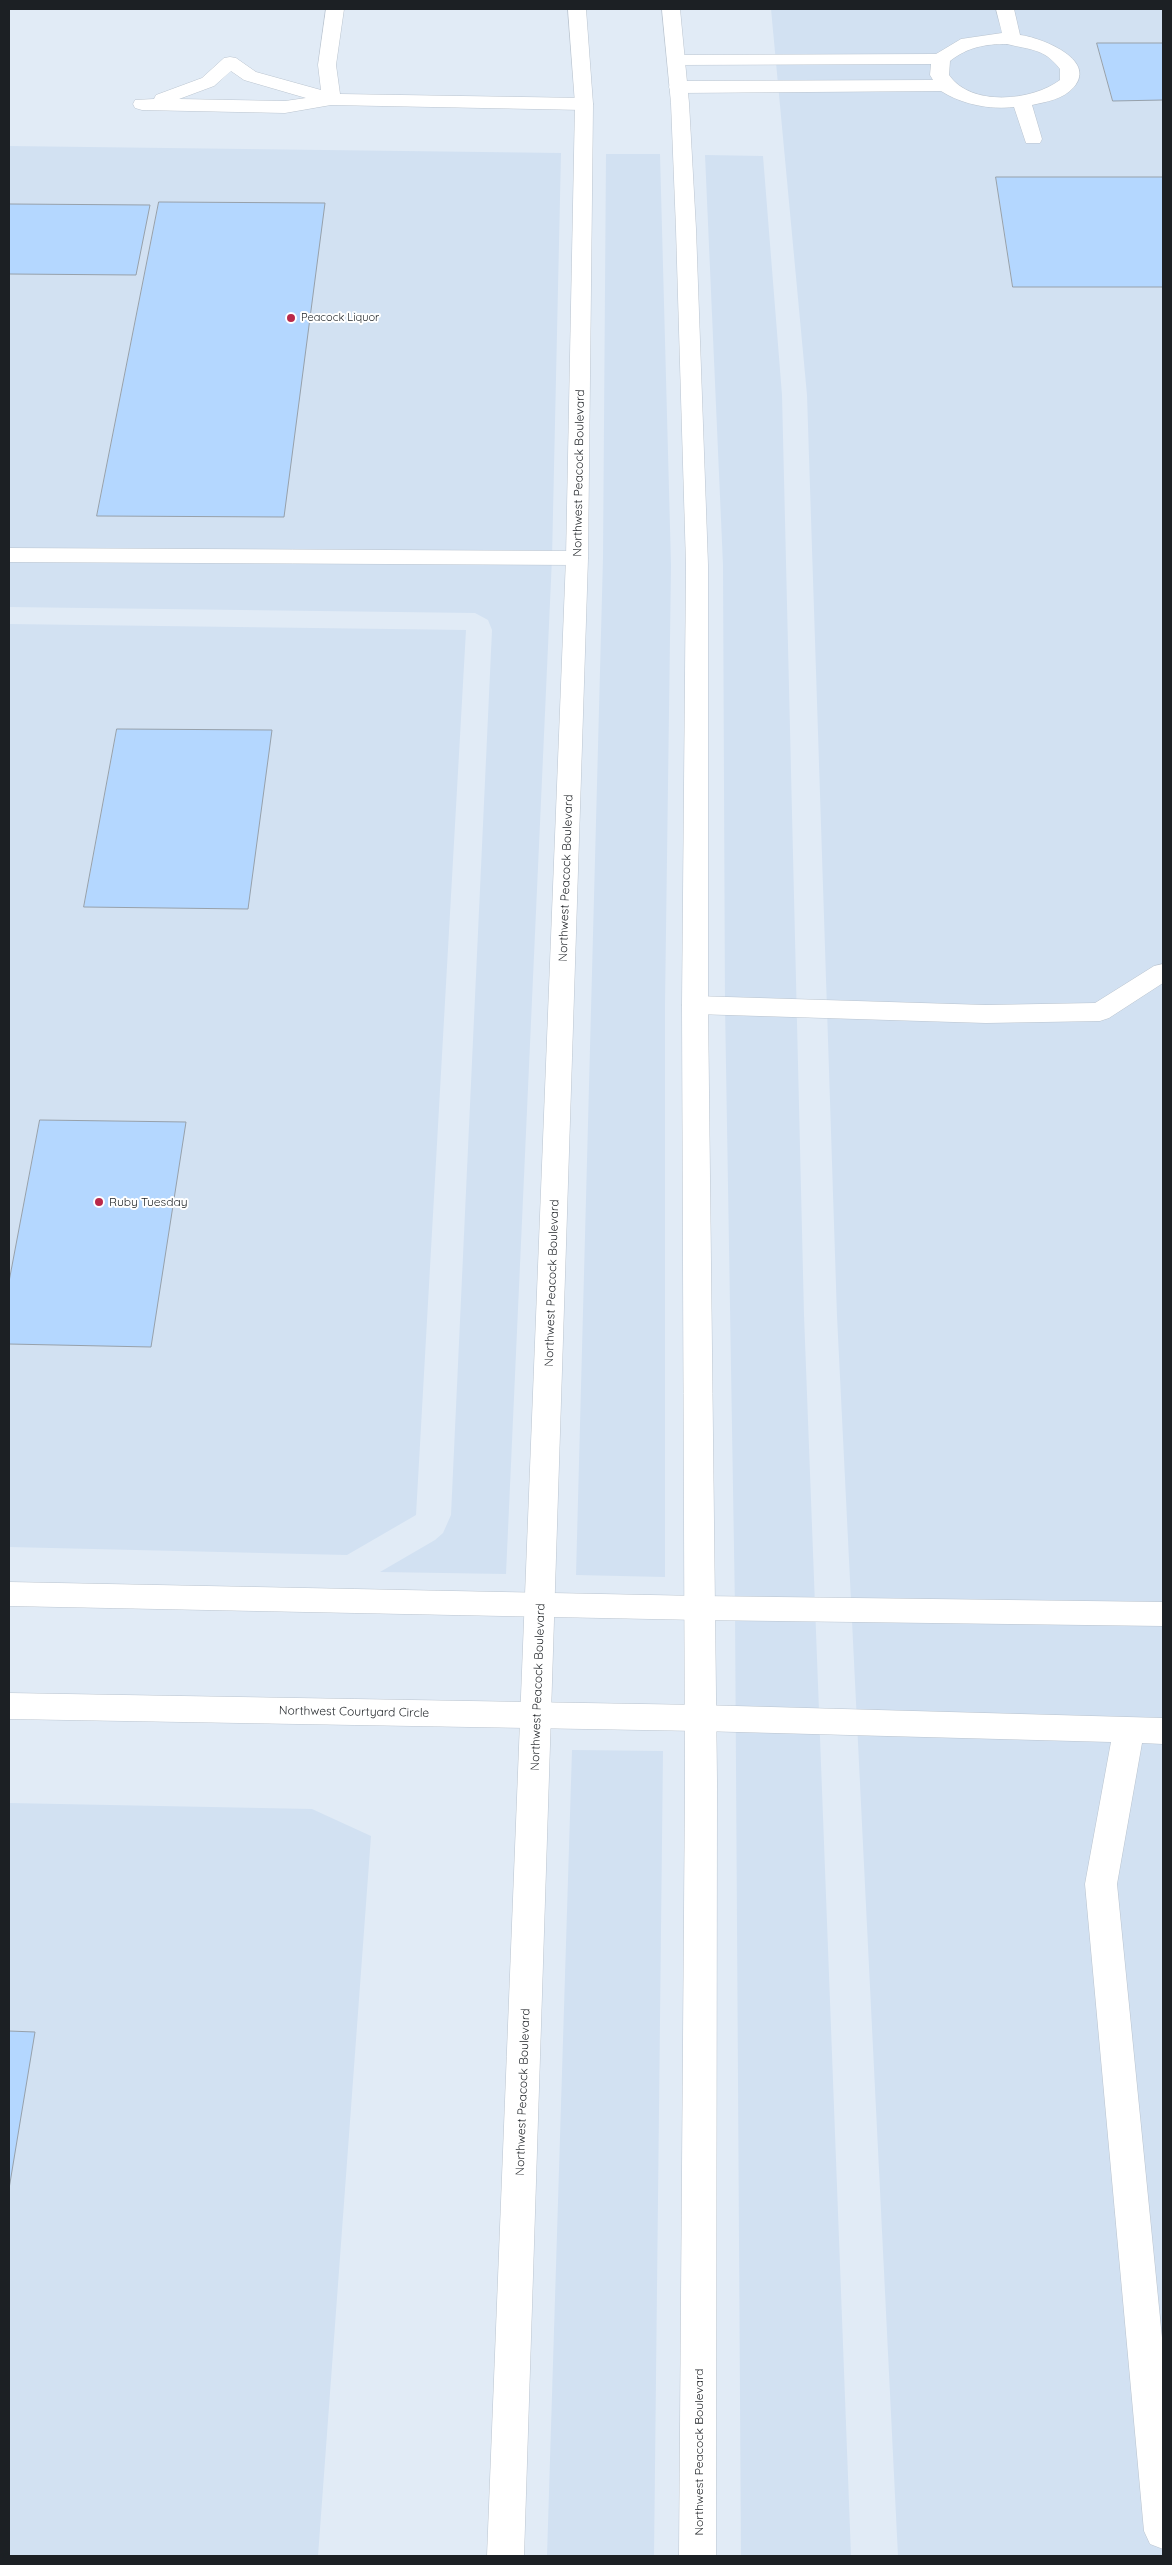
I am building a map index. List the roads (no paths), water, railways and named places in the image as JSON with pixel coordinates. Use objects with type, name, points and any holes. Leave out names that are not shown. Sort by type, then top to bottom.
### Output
[{"type":"street","points":[[331,99],[328,64],[335,9]]},
{"type":"street","name":"Northwest Peacock Boulevard","points":[[505,2556],[537,1715],[577,558],[584,104],[577,9]]},
{"type":"street","name":"Northwest Peacock Boulevard","points":[[671,9],[678,87],[686,229],[697,565],[695,1004],[700,1608],[698,2556]]},
{"type":"street","points":[[1006,9],[1012,40]]},
{"type":"street","points":[[1012,40],[1034,44],[1052,51],[1065,60],[1071,72],[1069,82],[1059,92],[1043,99],[1022,103],[1000,103],[979,100],[960,94],[946,85],[940,76],[938,68],[941,59],[952,50],[968,43],[1012,40]]},
{"type":"street","points":[[676,60],[941,59]]},
{"type":"street","points":[[331,99],[250,76],[230,62],[208,82],[178,95],[142,104],[286,107],[331,99],[584,104]]},
{"type":"street","points":[[678,87],[946,85]]},
{"type":"street","points":[[1022,103],[1032,139]]},
{"type":"street","points":[[9,555],[577,558]]},
{"type":"street","points":[[695,1004],[986,1014],[1100,1012],[1163,972]]},
{"type":"street","points":[[9,1594],[540,1606],[1163,1614]]},
{"type":"street","name":"Northwest Courtyard Circle","points":[[9,1706],[700,1718],[1163,1731]]},
{"type":"street","points":[[1118,1730],[1101,1884],[1163,2532]]},
{"type":"place","name":"Peacock Liquor","points":[[291,318]]},
{"type":"place","name":"Ruby Tuesday","points":[[99,1202]]}]
